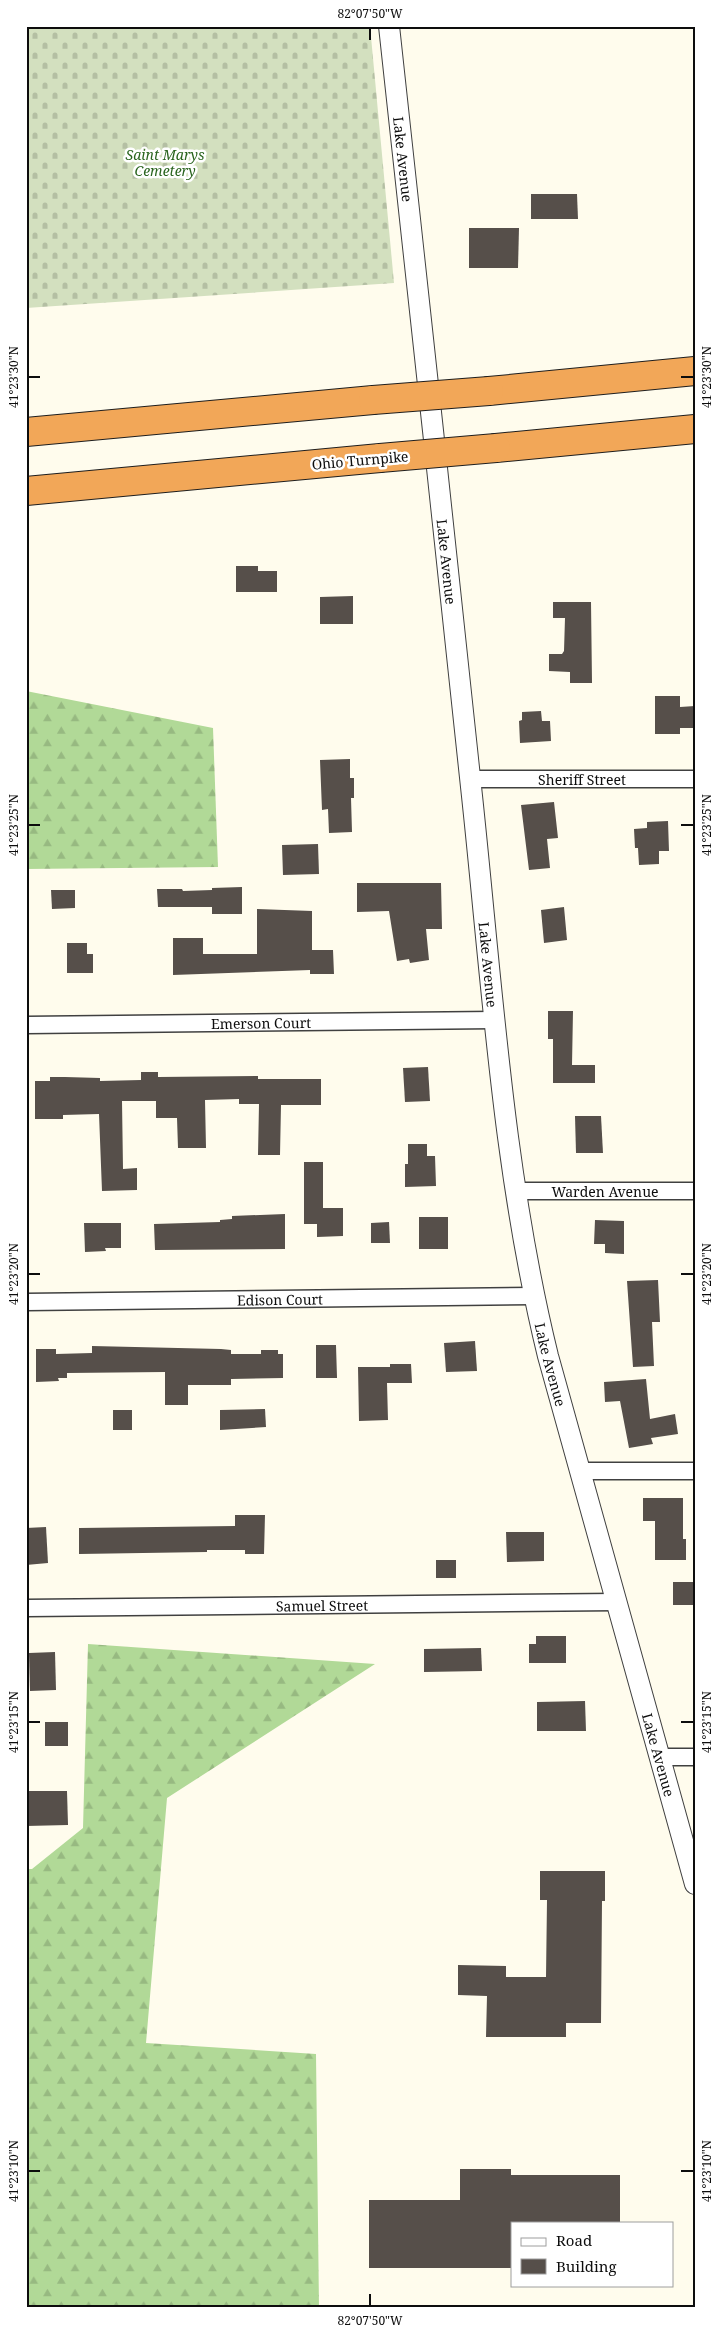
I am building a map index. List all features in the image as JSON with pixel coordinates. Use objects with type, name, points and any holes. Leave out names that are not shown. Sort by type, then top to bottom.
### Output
[{"type":"highway","points":[[26,432],[695,372]]},
{"type":"highway","name":"Ohio Turnpike","points":[[26,491],[695,429]]},
{"type":"street","name":"Lake Avenue","points":[[389,26],[495,1020],[516,1191],[533,1296],[695,1884]]},
{"type":"street","name":"Sheriff Street","points":[[470,779],[695,779]]},
{"type":"street","name":"Emerson Court","points":[[26,1025],[495,1020]]},
{"type":"street","name":"Warden Avenue","points":[[516,1191],[695,1191]]},
{"type":"street","name":"Edison Court","points":[[26,1302],[533,1296]]},
{"type":"street","points":[[580,1471],[695,1471]]},
{"type":"street","name":"Samuel Street","points":[[26,1608],[617,1602]]},
{"type":"street","points":[[659,1757],[695,1757]]},
{"type":"green space","name":"Saint Marys Cemetery","points":[[26,26],[370,26],[394,283],[26,308]]},
{"type":"green space","points":[[26,691],[213,728],[218,867],[26,869]]},
{"type":"green space","points":[[88,1644],[375,1664],[167,1798],[146,2043],[316,2054],[319,2308],[26,2308],[26,1869],[32,1869],[83,1828]]},
{"type":"building","points":[[531,194],[577,194],[578,219],[531,219]]},
{"type":"building","points":[[469,228],[519,228],[518,268],[469,268]]},
{"type":"building","points":[[236,566],[258,566],[258,571],[277,571],[277,592],[236,592]]},
{"type":"building","points":[[353,596],[353,624],[320,624],[320,597]]},
{"type":"building","points":[[553,602],[591,602],[592,683],[570,683],[570,672],[549,671],[549,654],[562,654],[564,651],[565,618],[553,618]]},
{"type":"building","points":[[655,696],[680,696],[680,707],[695,706],[695,728],[680,728],[680,734],[655,734]]},
{"type":"building","points":[[541,711],[542,721],[550,721],[551,741],[520,743],[519,721],[522,720],[522,712]]},
{"type":"building","points":[[350,759],[350,778],[354,778],[354,798],[351,798],[352,832],[329,833],[328,809],[322,810],[320,760]]},
{"type":"building","points":[[554,802],[558,838],[547,839],[550,868],[529,870],[521,805]]},
{"type":"building","points":[[668,821],[669,851],[659,851],[659,864],[639,865],[638,848],[635,848],[634,829],[647,828],[647,822]]},
{"type":"building","points":[[318,844],[319,874],[283,875],[282,845]]},
{"type":"building","points":[[357,883],[441,883],[442,929],[426,929],[429,960],[410,963],[409,959],[397,961],[389,911],[357,912]]},
{"type":"building","points":[[242,887],[242,914],[212,914],[212,907],[158,907],[157,889],[182,889],[183,891]]},
{"type":"building","points":[[51,890],[75,890],[75,908],[52,909]]},
{"type":"building","points":[[564,907],[567,940],[544,943],[541,910]]},
{"type":"building","points":[[257,909],[312,911],[312,950],[333,950],[334,974],[310,974],[310,970],[173,975],[173,938],[203,938],[203,954],[257,954]]},
{"type":"building","points":[[67,943],[87,943],[87,954],[93,954],[93,973],[67,973]]},
{"type":"building","points":[[548,1011],[573,1011],[572,1065],[595,1065],[595,1083],[553,1083],[553,1039],[548,1039]]},
{"type":"building","points":[[428,1067],[430,1101],[405,1102],[403,1068]]},
{"type":"building","points":[[141,1072],[158,1072],[158,1077],[258,1076],[258,1079],[321,1079],[321,1105],[281,1105],[280,1155],[258,1155],[259,1104],[239,1104],[239,1099],[205,1100],[206,1148],[178,1148],[177,1118],[156,1118],[156,1101],[122,1101],[123,1169],[137,1168],[137,1190],[102,1191],[99,1114],[63,1115],[63,1119],[35,1119],[35,1081],[50,1081],[50,1077],[100,1078],[100,1081],[141,1080]]},
{"type":"building","points":[[575,1116],[601,1116],[603,1153],[576,1153]]},
{"type":"building","points":[[408,1144],[427,1144],[427,1156],[435,1156],[436,1186],[405,1187],[405,1164],[408,1164]]},
{"type":"building","points":[[304,1162],[323,1162],[323,1208],[343,1208],[343,1236],[317,1237],[317,1224],[304,1224]]},
{"type":"building","points":[[285,1214],[285,1249],[155,1250],[154,1224],[220,1222],[220,1220],[232,1219],[232,1216]]},
{"type":"building","points":[[419,1217],[448,1217],[448,1249],[419,1249]]},
{"type":"building","points":[[595,1220],[624,1221],[624,1254],[605,1253],[605,1244],[594,1244]]},
{"type":"building","points":[[389,1222],[390,1243],[371,1243],[371,1223]]},
{"type":"building","points":[[84,1223],[121,1223],[121,1248],[105,1248],[106,1251],[85,1252]]},
{"type":"building","points":[[658,1280],[660,1322],[652,1322],[654,1366],[633,1367],[627,1281]]},
{"type":"building","points":[[475,1341],[477,1371],[446,1372],[444,1343]]},
{"type":"building","points":[[316,1345],[336,1345],[337,1378],[316,1378]]},
{"type":"building","points":[[92,1346],[221,1349],[231,1350],[231,1354],[261,1354],[261,1350],[278,1350],[278,1354],[283,1354],[283,1378],[231,1379],[231,1385],[188,1385],[188,1405],[165,1405],[165,1372],[67,1373],[67,1378],[58,1378],[59,1381],[36,1382],[36,1349],[56,1349],[56,1354],[92,1353]]},
{"type":"building","points":[[390,1364],[411,1364],[412,1383],[387,1383],[388,1420],[359,1421],[358,1367],[390,1367]]},
{"type":"building","points":[[646,1379],[650,1419],[675,1414],[678,1434],[651,1438],[653,1444],[629,1448],[620,1401],[605,1402],[604,1382]]},
{"type":"building","points":[[265,1409],[266,1427],[220,1430],[220,1410]]},
{"type":"building","points":[[113,1410],[132,1410],[132,1430],[113,1430]]},
{"type":"building","points":[[643,1498],[683,1498],[683,1539],[686,1539],[686,1560],[655,1560],[655,1521],[643,1521]]},
{"type":"building","points":[[235,1515],[265,1515],[264,1554],[245,1554],[245,1550],[207,1550],[207,1552],[79,1554],[79,1528],[235,1526]]},
{"type":"building","points":[[46,1527],[48,1563],[26,1565],[26,1528]]},
{"type":"building","points":[[506,1532],[544,1532],[544,1561],[507,1562]]},
{"type":"building","points":[[436,1560],[456,1560],[456,1578],[436,1578]]},
{"type":"building","points":[[673,1582],[695,1582],[695,1605],[673,1605]]},
{"type":"building","points":[[536,1636],[566,1636],[566,1663],[529,1663],[529,1644],[536,1644]]},
{"type":"building","points":[[481,1648],[482,1671],[424,1672],[424,1649]]},
{"type":"building","points":[[55,1652],[56,1690],[30,1691],[29,1653]]},
{"type":"building","points":[[585,1701],[586,1731],[537,1731],[537,1702]]},
{"type":"building","points":[[45,1722],[68,1722],[68,1746],[45,1746]]},
{"type":"building","points":[[26,1791],[67,1791],[68,1825],[26,1826]]},
{"type":"building","points":[[540,1871],[605,1871],[605,1901],[602,1901],[601,2023],[566,2023],[566,2037],[486,2037],[487,1996],[458,1995],[458,1965],[506,1966],[506,1977],[546,1977],[547,1900],[540,1900]]},
{"type":"building","points":[[460,2169],[511,2169],[511,2175],[620,2175],[620,2222],[511,2222],[511,2268],[369,2268],[369,2200],[460,2200]]}]
